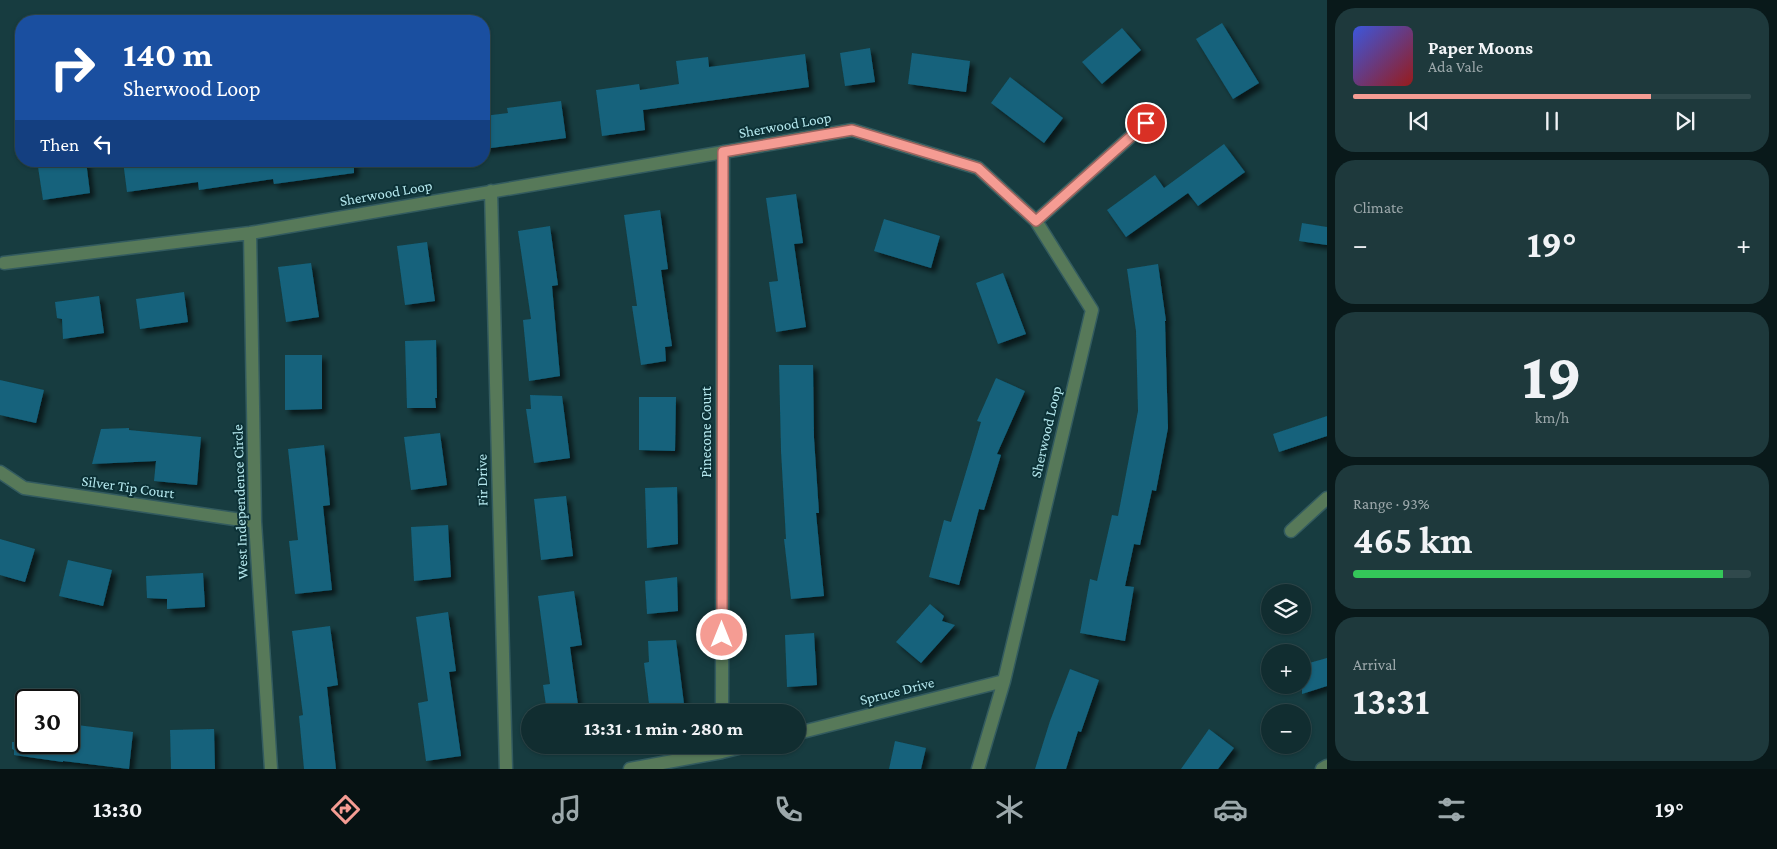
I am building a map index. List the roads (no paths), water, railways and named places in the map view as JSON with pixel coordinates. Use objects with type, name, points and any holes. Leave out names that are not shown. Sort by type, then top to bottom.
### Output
[{"type":"street","points":[[1036,221],[1146,123]]},
{"type":"street","name":"Sherwood Loop","points":[[4,263],[250,233],[852,130],[978,168],[1036,221],[1092,310],[1004,681],[978,769]]},
{"type":"street","name":"Pinecone Court","points":[[722,704],[723,152]]},
{"type":"street","name":"Fir Drive","points":[[491,191],[506,769]]},
{"type":"street","name":"West Independence Circle","points":[[250,233],[255,522],[271,769]]},
{"type":"street","name":"Silver Tip Court","points":[[0,472],[24,488],[255,522]]},
{"type":"street","points":[[1291,531],[1327,498]]},
{"type":"street","name":"Spruce Drive","points":[[806,731],[1004,681]]},
{"type":"street","points":[[630,769],[699,754]]},
{"type":"street","points":[[1322,769],[1327,766]]}]
